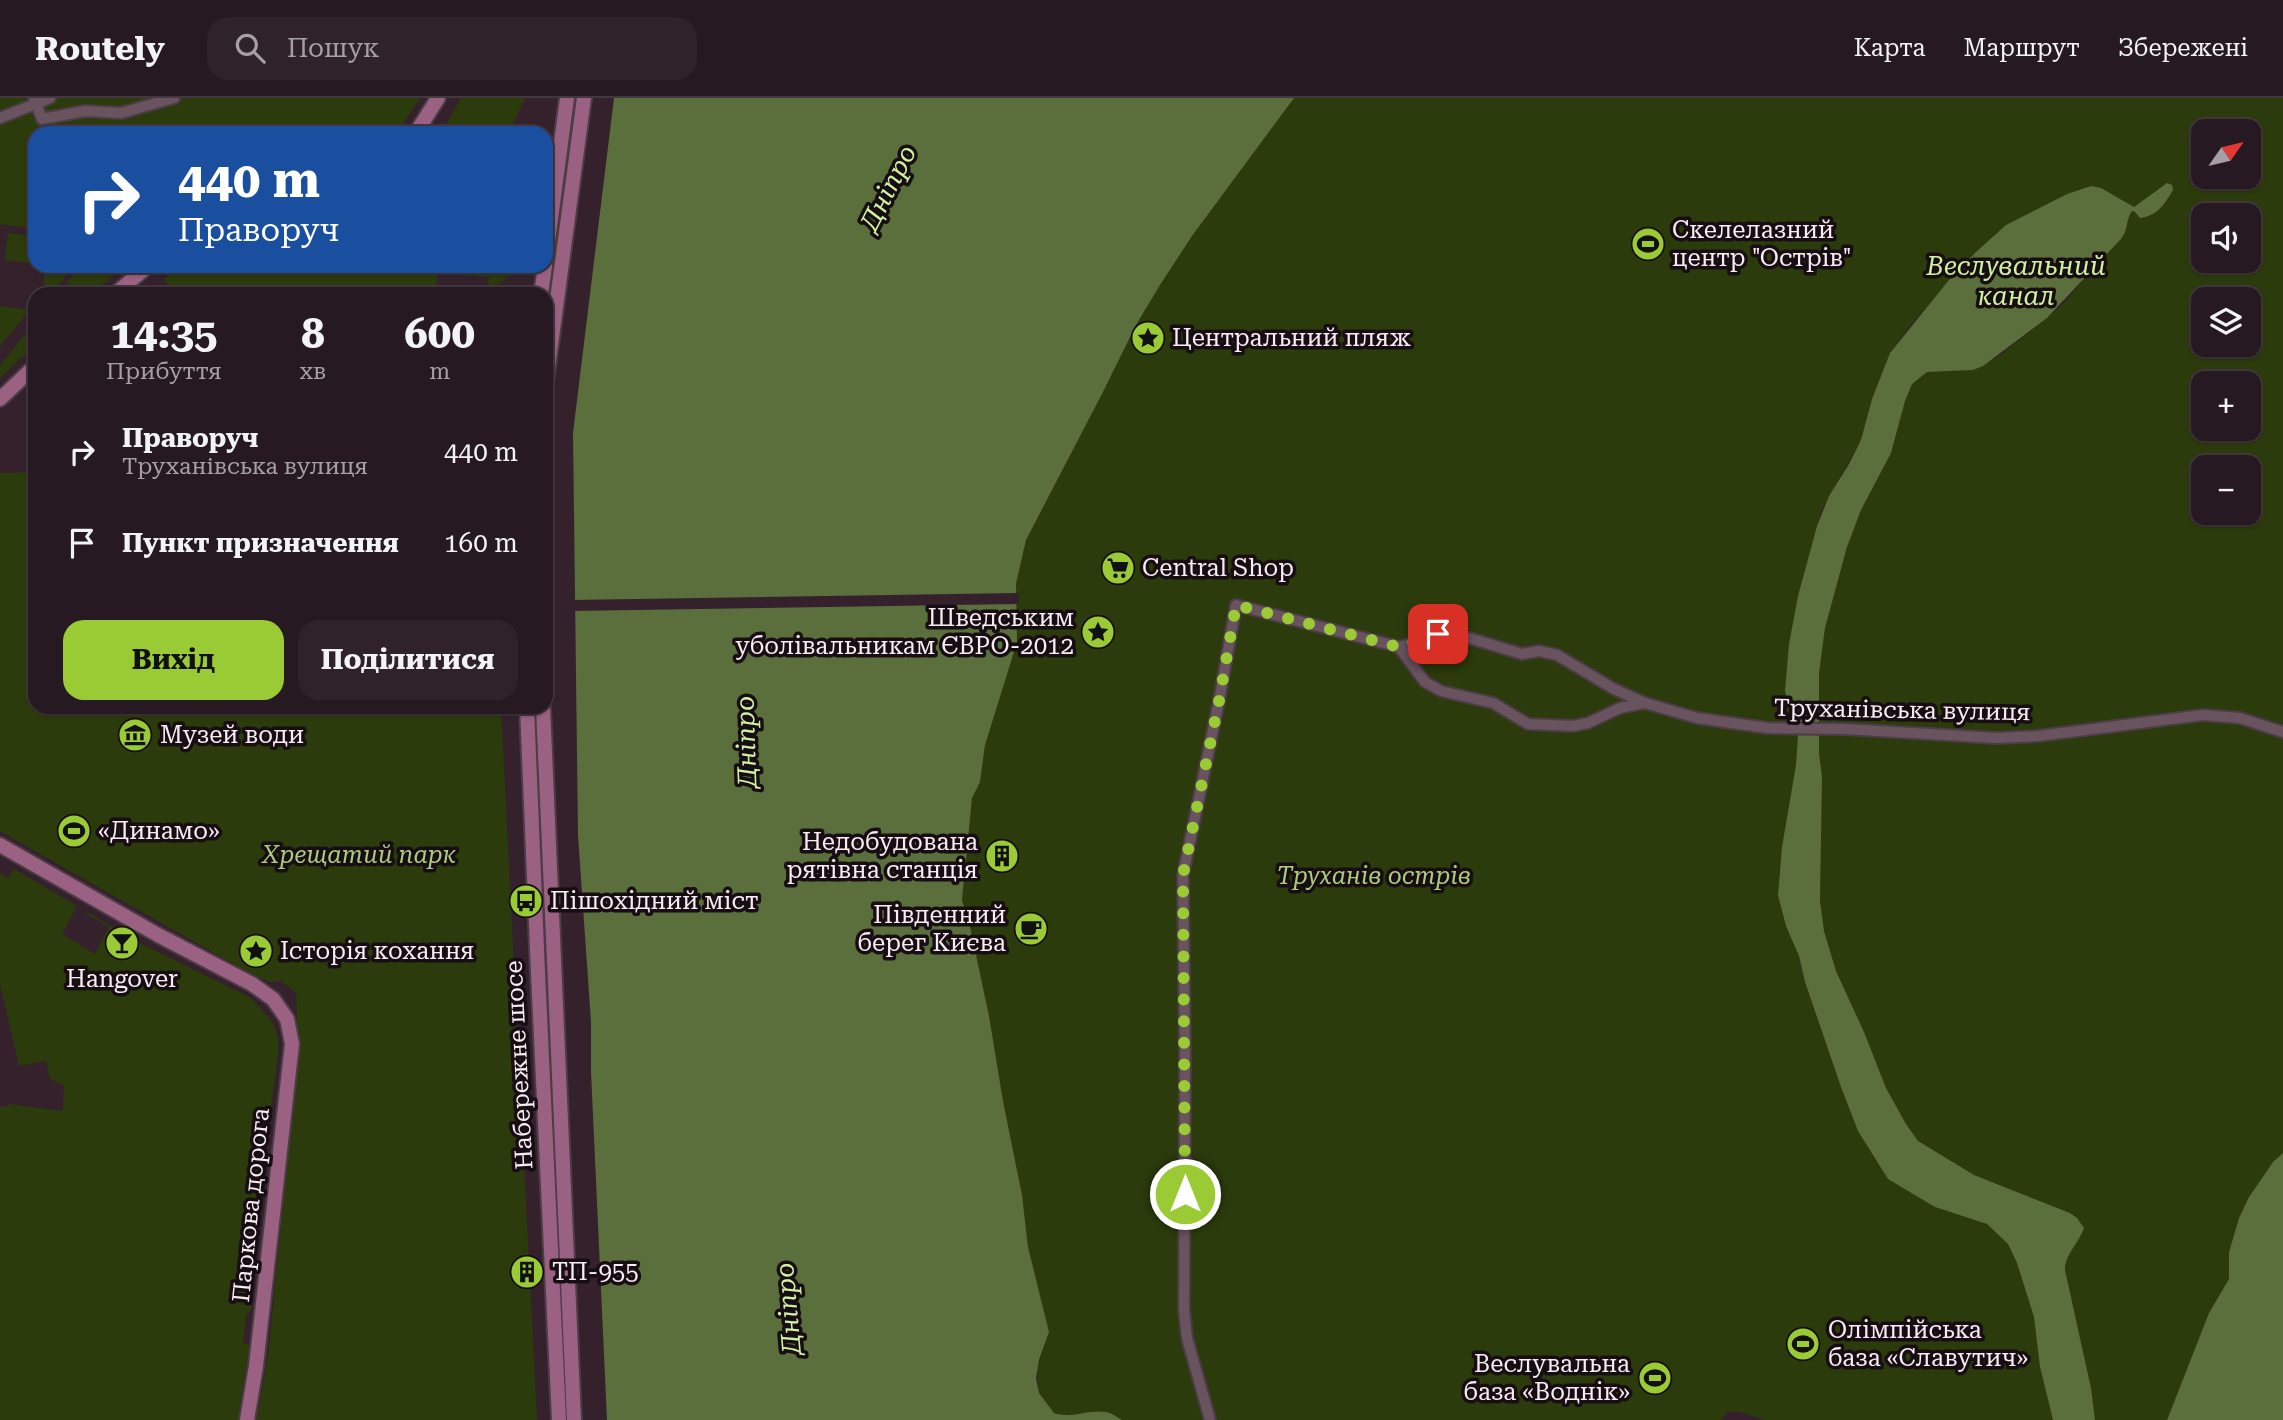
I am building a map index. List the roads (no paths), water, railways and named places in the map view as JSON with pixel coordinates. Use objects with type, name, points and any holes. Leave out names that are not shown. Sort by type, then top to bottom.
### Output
[{"type":"main road","points":[[420,126],[438,98]]},
{"type":"main road","points":[[553,203],[567,98]]},
{"type":"main road","points":[[553,330],[584,98]]},
{"type":"main road","points":[[123,287],[140,273]]},
{"type":"main road","points":[[0,399],[28,373]]},
{"type":"main road","name":"Набережне шосе","points":[[527,714],[559,1420]]},
{"type":"main road","name":"Набережне шосе","points":[[543,714],[575,1420]]},
{"type":"main road","name":"Паркова дорога","points":[[0,845],[158,935],[252,984],[273,999],[287,1020],[292,1044],[256,1366],[247,1420]]},
{"type":"street","points":[[0,118],[35,101],[50,98]]},
{"type":"street","points":[[35,101],[42,119],[85,111],[121,113],[174,98]]},
{"type":"street","points":[[1210,1420],[1186,1338],[1184,1310],[1183,875],[1236,605],[1399,647],[1425,682],[1441,691],[1493,703],[1528,724],[1573,726],[1588,723],[1620,708],[1645,703]]},
{"type":"street","name":"Труханівська вулиця","points":[[1399,647],[1445,633],[1522,654],[1539,651],[1557,654],[1614,689],[1645,703],[1696,718],[1767,729],[1823,729],[1996,738],[2038,736],[2203,715],[2240,718],[2283,732]]},
{"type":"water","name":"Дніпро","points":[[614,98],[1294,98],[1192,236],[1160,285],[1136,325],[1026,540],[1016,584],[1017,642],[985,745],[980,782],[972,798],[962,900],[989,1016],[1022,1195],[1028,1247],[1049,1332],[1036,1378],[1039,1393],[1054,1413],[1067,1415],[1106,1412],[1122,1420],[607,1420],[591,1022],[578,835],[573,433]]},
{"type":"water","name":"Веслувальний канал","points":[[2167,183],[2172,185],[2173,190],[2164,204],[2146,217],[2140,218],[2132,211],[2121,239],[2047,318],[1983,366],[1973,370],[1927,372],[1912,384],[1891,453],[1861,510],[1847,547],[1825,628],[1819,673],[1819,753],[1822,777],[1820,901],[1824,931],[1836,971],[1886,1088],[1918,1141],[1974,1175],[2070,1213],[2084,1228],[2067,1259],[2065,1270],[2091,1388],[2095,1420],[2053,1420],[2040,1367],[2034,1317],[2017,1263],[2008,1244],[1987,1224],[1935,1207],[1888,1179],[1858,1131],[1805,982],[1778,895],[1798,735],[1785,691],[1789,644],[1798,596],[1817,526],[1829,496],[1861,440],[1872,399],[1890,353],[1949,280],[2006,225],[2067,194],[2091,186],[2101,188],[2134,207]]},
{"type":"water","points":[[2283,1153],[2283,1420],[2167,1420],[2209,1313],[2229,1279],[2229,1252],[2239,1218],[2249,1197],[2273,1162]]},
{"type":"waterway","points":[[136,103],[153,98]]},
{"type":"place","name":"Скелелазний центр \"Острів\"","points":[[1648,244]]},
{"type":"place","name":"Центральний пляж","points":[[1148,338]]},
{"type":"place","name":"Central Shop","points":[[1118,568]]},
{"type":"place","name":"Шведським уболівальникам ЄВРО-2012","points":[[1098,632]]},
{"type":"place","name":"Музей води","points":[[135,735]]},
{"type":"place","name":"«Динамо»","points":[[74,831]]},
{"type":"place","name":"Недобудована рятівна станція","points":[[1002,856]]},
{"type":"place","name":"Пішохідний міст","points":[[526,901]]},
{"type":"place","name":"Південний берег Києва","points":[[1031,929]]},
{"type":"place","name":"Hangover","points":[[122,943]]},
{"type":"place","name":"Історія кохання","points":[[256,951]]},
{"type":"place","name":"ТП-955","points":[[527,1272]]},
{"type":"place","name":"Олімпійська база «Славутич»","points":[[1803,1344]]},
{"type":"place","name":"Веслувальна база «Воднік»","points":[[1655,1378]]},
{"type":"park label","name":"Хрещатий парк","points":[[359,855]]},
{"type":"park label","name":"Труханів острів","points":[[1374,876]]}]
